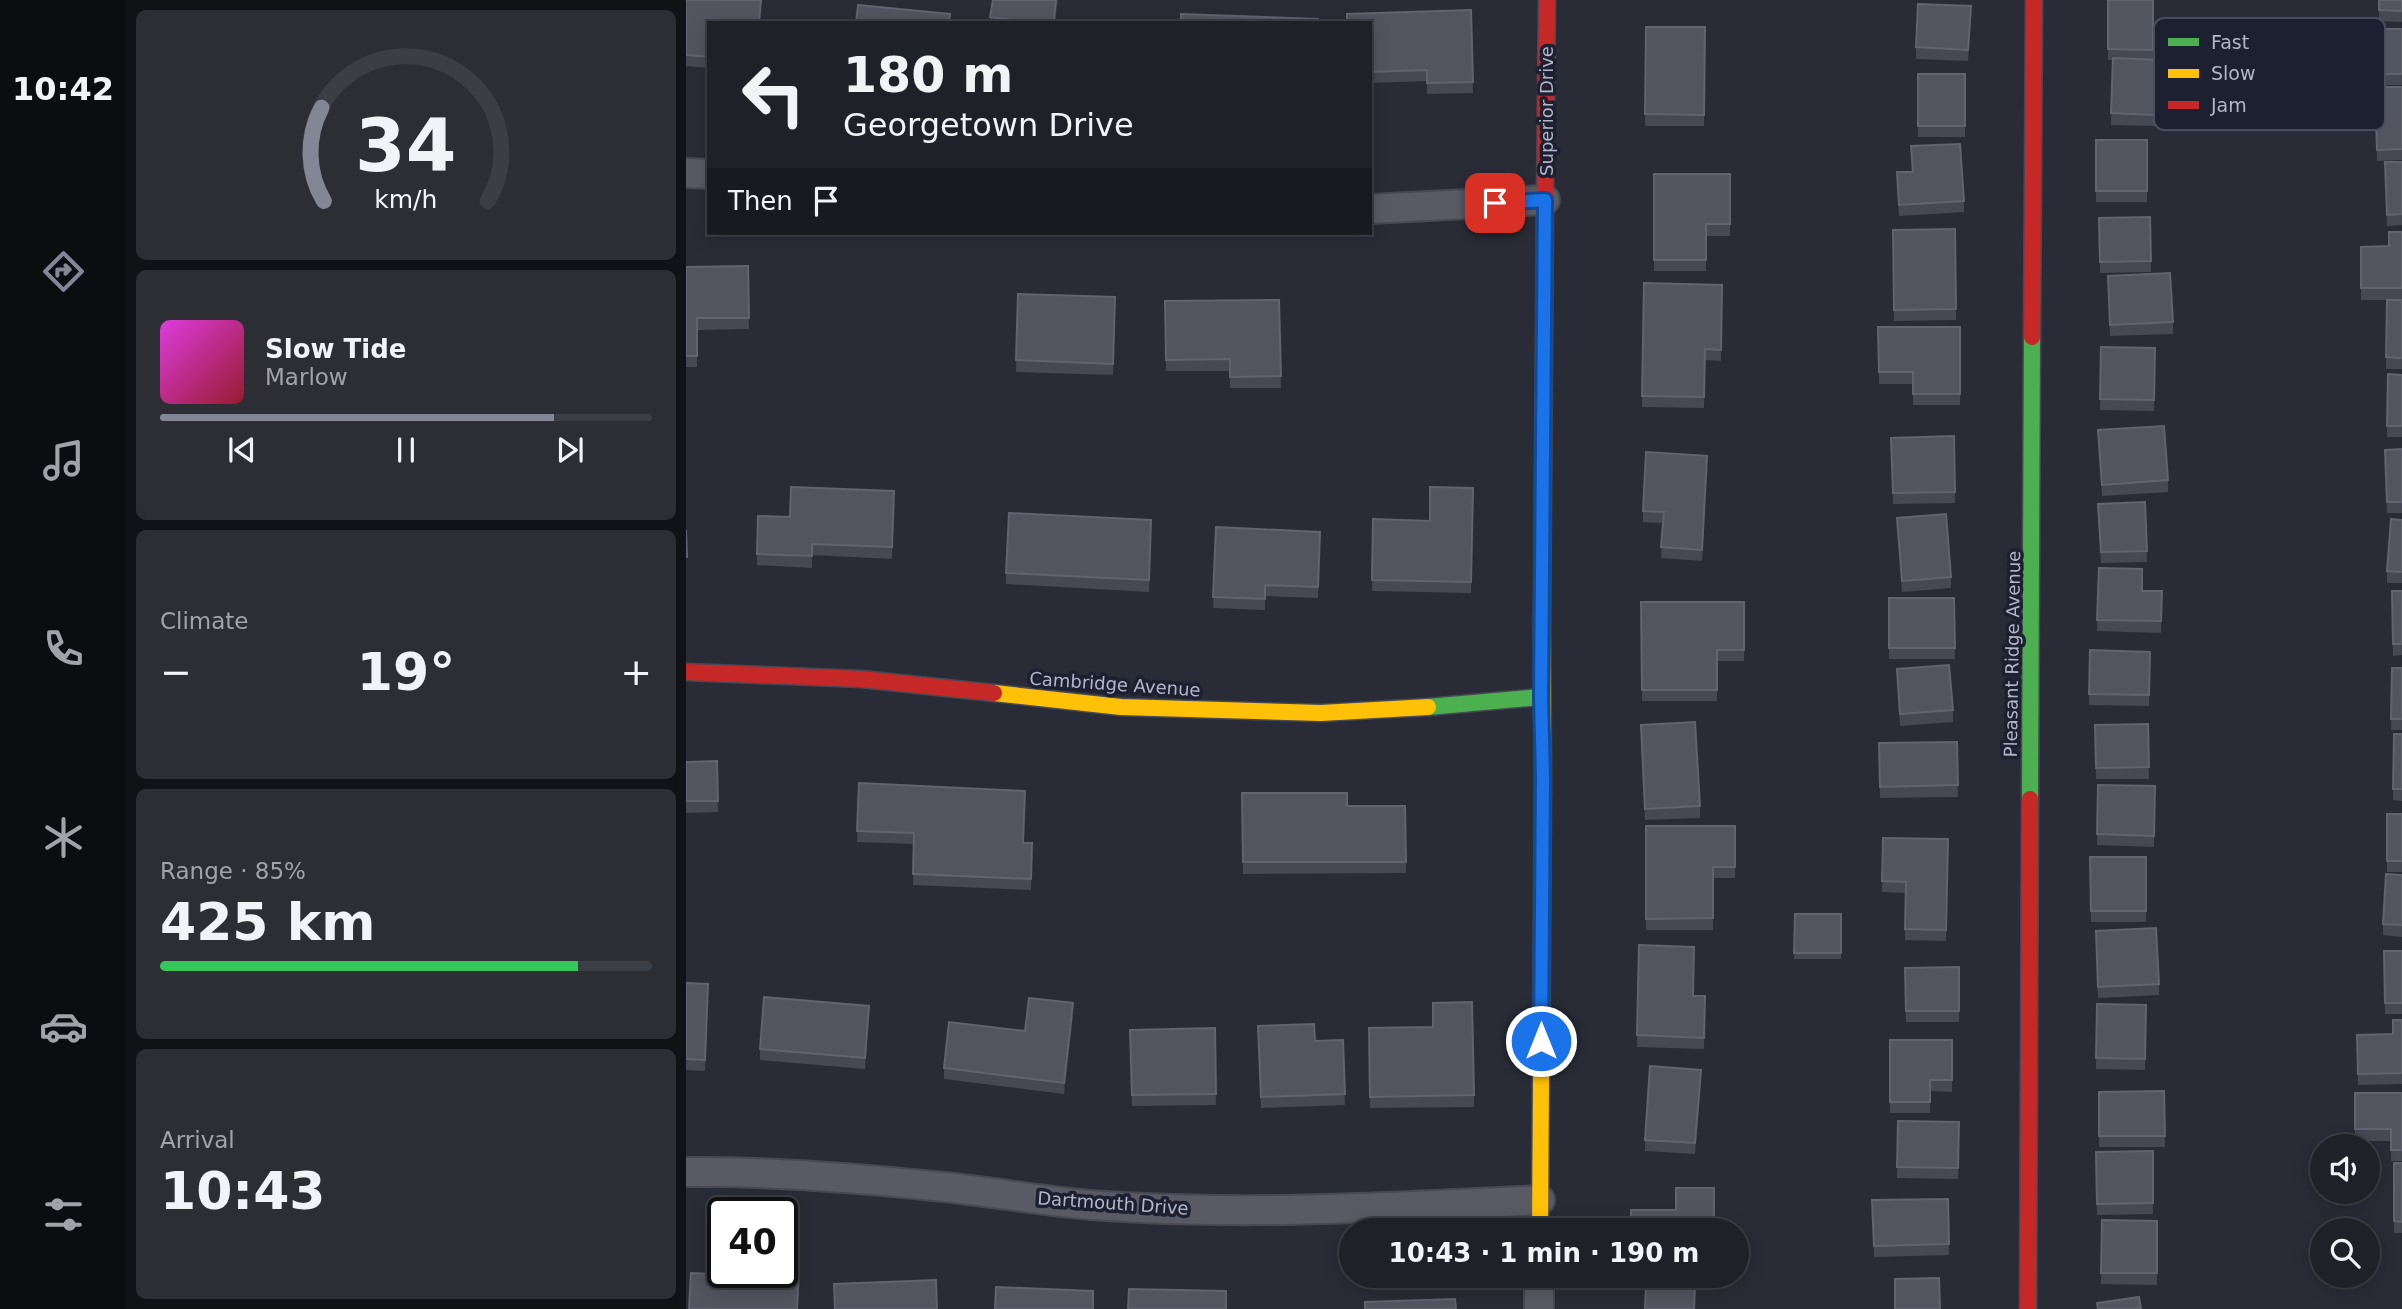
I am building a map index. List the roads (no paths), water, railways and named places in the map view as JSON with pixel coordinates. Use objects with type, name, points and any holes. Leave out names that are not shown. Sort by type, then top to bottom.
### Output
[{"type":"street","name":"Superior Drive","points":[[1540,1218],[1547,0]]},
{"type":"street","name":"Pleasant Ridge Avenue","points":[[2028,1309],[2034,0]]},
{"type":"street","points":[[686,173],[707,174]]},
{"type":"street","points":[[1372,209],[1545,200]]},
{"type":"street","name":"Cambridge Avenue","points":[[686,673],[861,679],[1121,708],[1321,713],[1448,706],[1541,697]]},
{"type":"street","name":"Dartmouth Drive","points":[[686,1172],[797,1174],[945,1187],[1090,1205],[1235,1211],[1321,1211],[1540,1200]]},
{"type":"street","points":[[1539,1288],[1539,1309]]}]
